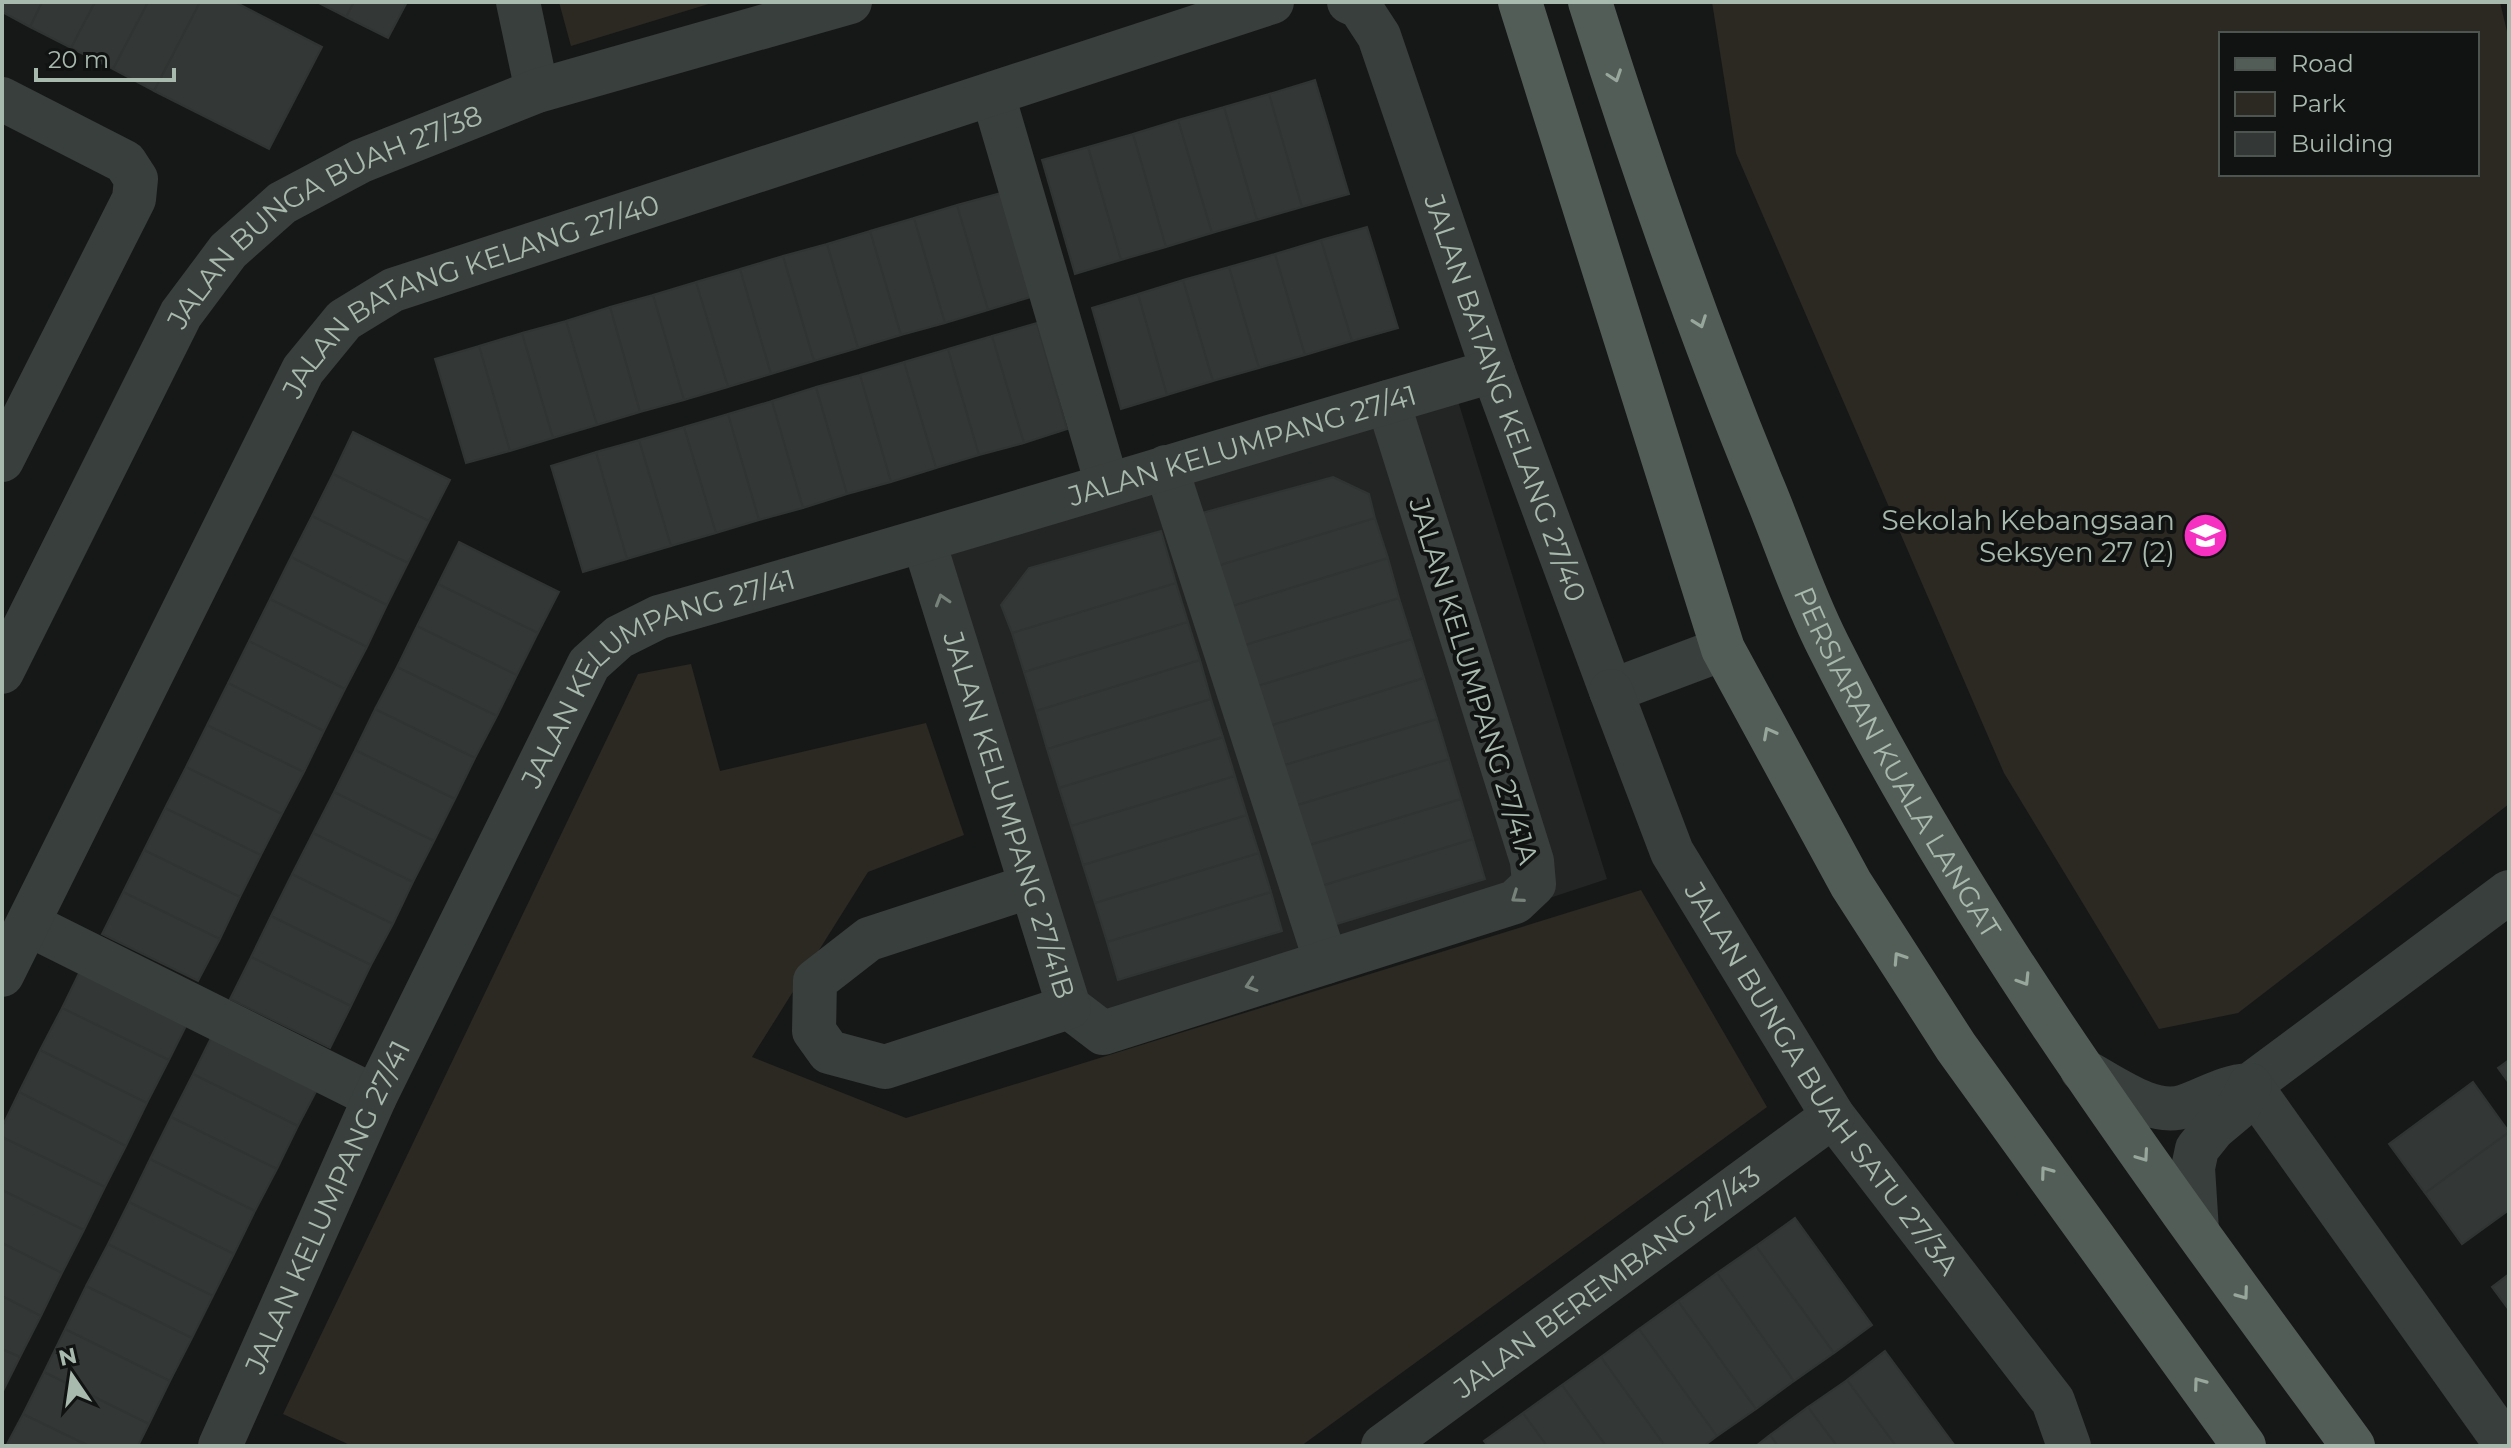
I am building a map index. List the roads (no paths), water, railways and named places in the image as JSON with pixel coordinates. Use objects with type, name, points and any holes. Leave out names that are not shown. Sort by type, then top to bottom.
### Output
[{"type":"main road","points":[[1520,2],[1723,649],[1851,884],[1956,1047],[2244,1446]]},
{"type":"main road","name":"PERSIARAN KUALA LANGAT","points":[[1596,8],[1740,431],[1827,643],[1922,815],[2082,1070],[2353,1446]]},
{"type":"street","points":[[518,2],[537,91]]},
{"type":"street","name":"JALAN BUNGA BUAH 27/38","points":[[2,672],[181,314],[228,251],[282,203],[347,168],[537,91],[850,2]]},
{"type":"street","name":"JALAN BATANG KELANG 27/40","points":[[2,975],[303,370],[344,320],[393,290],[1272,2]]},
{"type":"street","name":"JALAN BATANG KELANG 27/40","points":[[1349,2],[1360,7],[1379,36],[1493,371],[1611,691]]},
{"type":"street","points":[[993,95],[1107,484]]},
{"type":"street","points":[[2,99],[125,162],[136,179],[134,199],[2,460]]},
{"type":"street","name":"JALAN KELUMPANG 27/41","points":[[225,1444],[375,1097],[589,664],[619,637],[659,617],[924,542],[1107,484],[1493,371]]},
{"type":"street","name":"JALAN KELUMPANG 27/41A","points":[[1326,962],[1515,902],[1534,884],[1532,861],[1388,402]]},
{"type":"street","points":[[1166,467],[1326,962]]},
{"type":"street","name":"JALAN KELUMPANG 27/41B","points":[[924,542],[1069,1007],[1103,1033],[1326,962]]},
{"type":"street","points":[[1611,691],[1723,649]]},
{"type":"street","name":"JALAN BUNGA BUAH SATU 27/3A","points":[[1611,691],[1672,852],[1833,1116],[2053,1401],[2069,1446]]},
{"type":"street","points":[[1031,886],[869,939],[815,981],[814,1031],[829,1052],[885,1067],[1069,1007]]},
{"type":"street","points":[[2197,1231],[2193,1168],[2197,1149],[2213,1129],[2238,1108],[2250,1085],[2509,892]]},
{"type":"street","points":[[28,924],[375,1097]]},
{"type":"street","points":[[2082,1070],[2152,1105],[2169,1109],[2184,1107],[2224,1087],[2250,1085]]},
{"type":"street","points":[[2250,1085],[2507,1446]]},
{"type":"street","name":"JALAN BEREMBANG 27/43","points":[[1383,1446],[1833,1116]]},
{"type":"place","name":"Sekolah Kebangsaan Seksyen 27 (2)","points":[[2206,536]]}]
